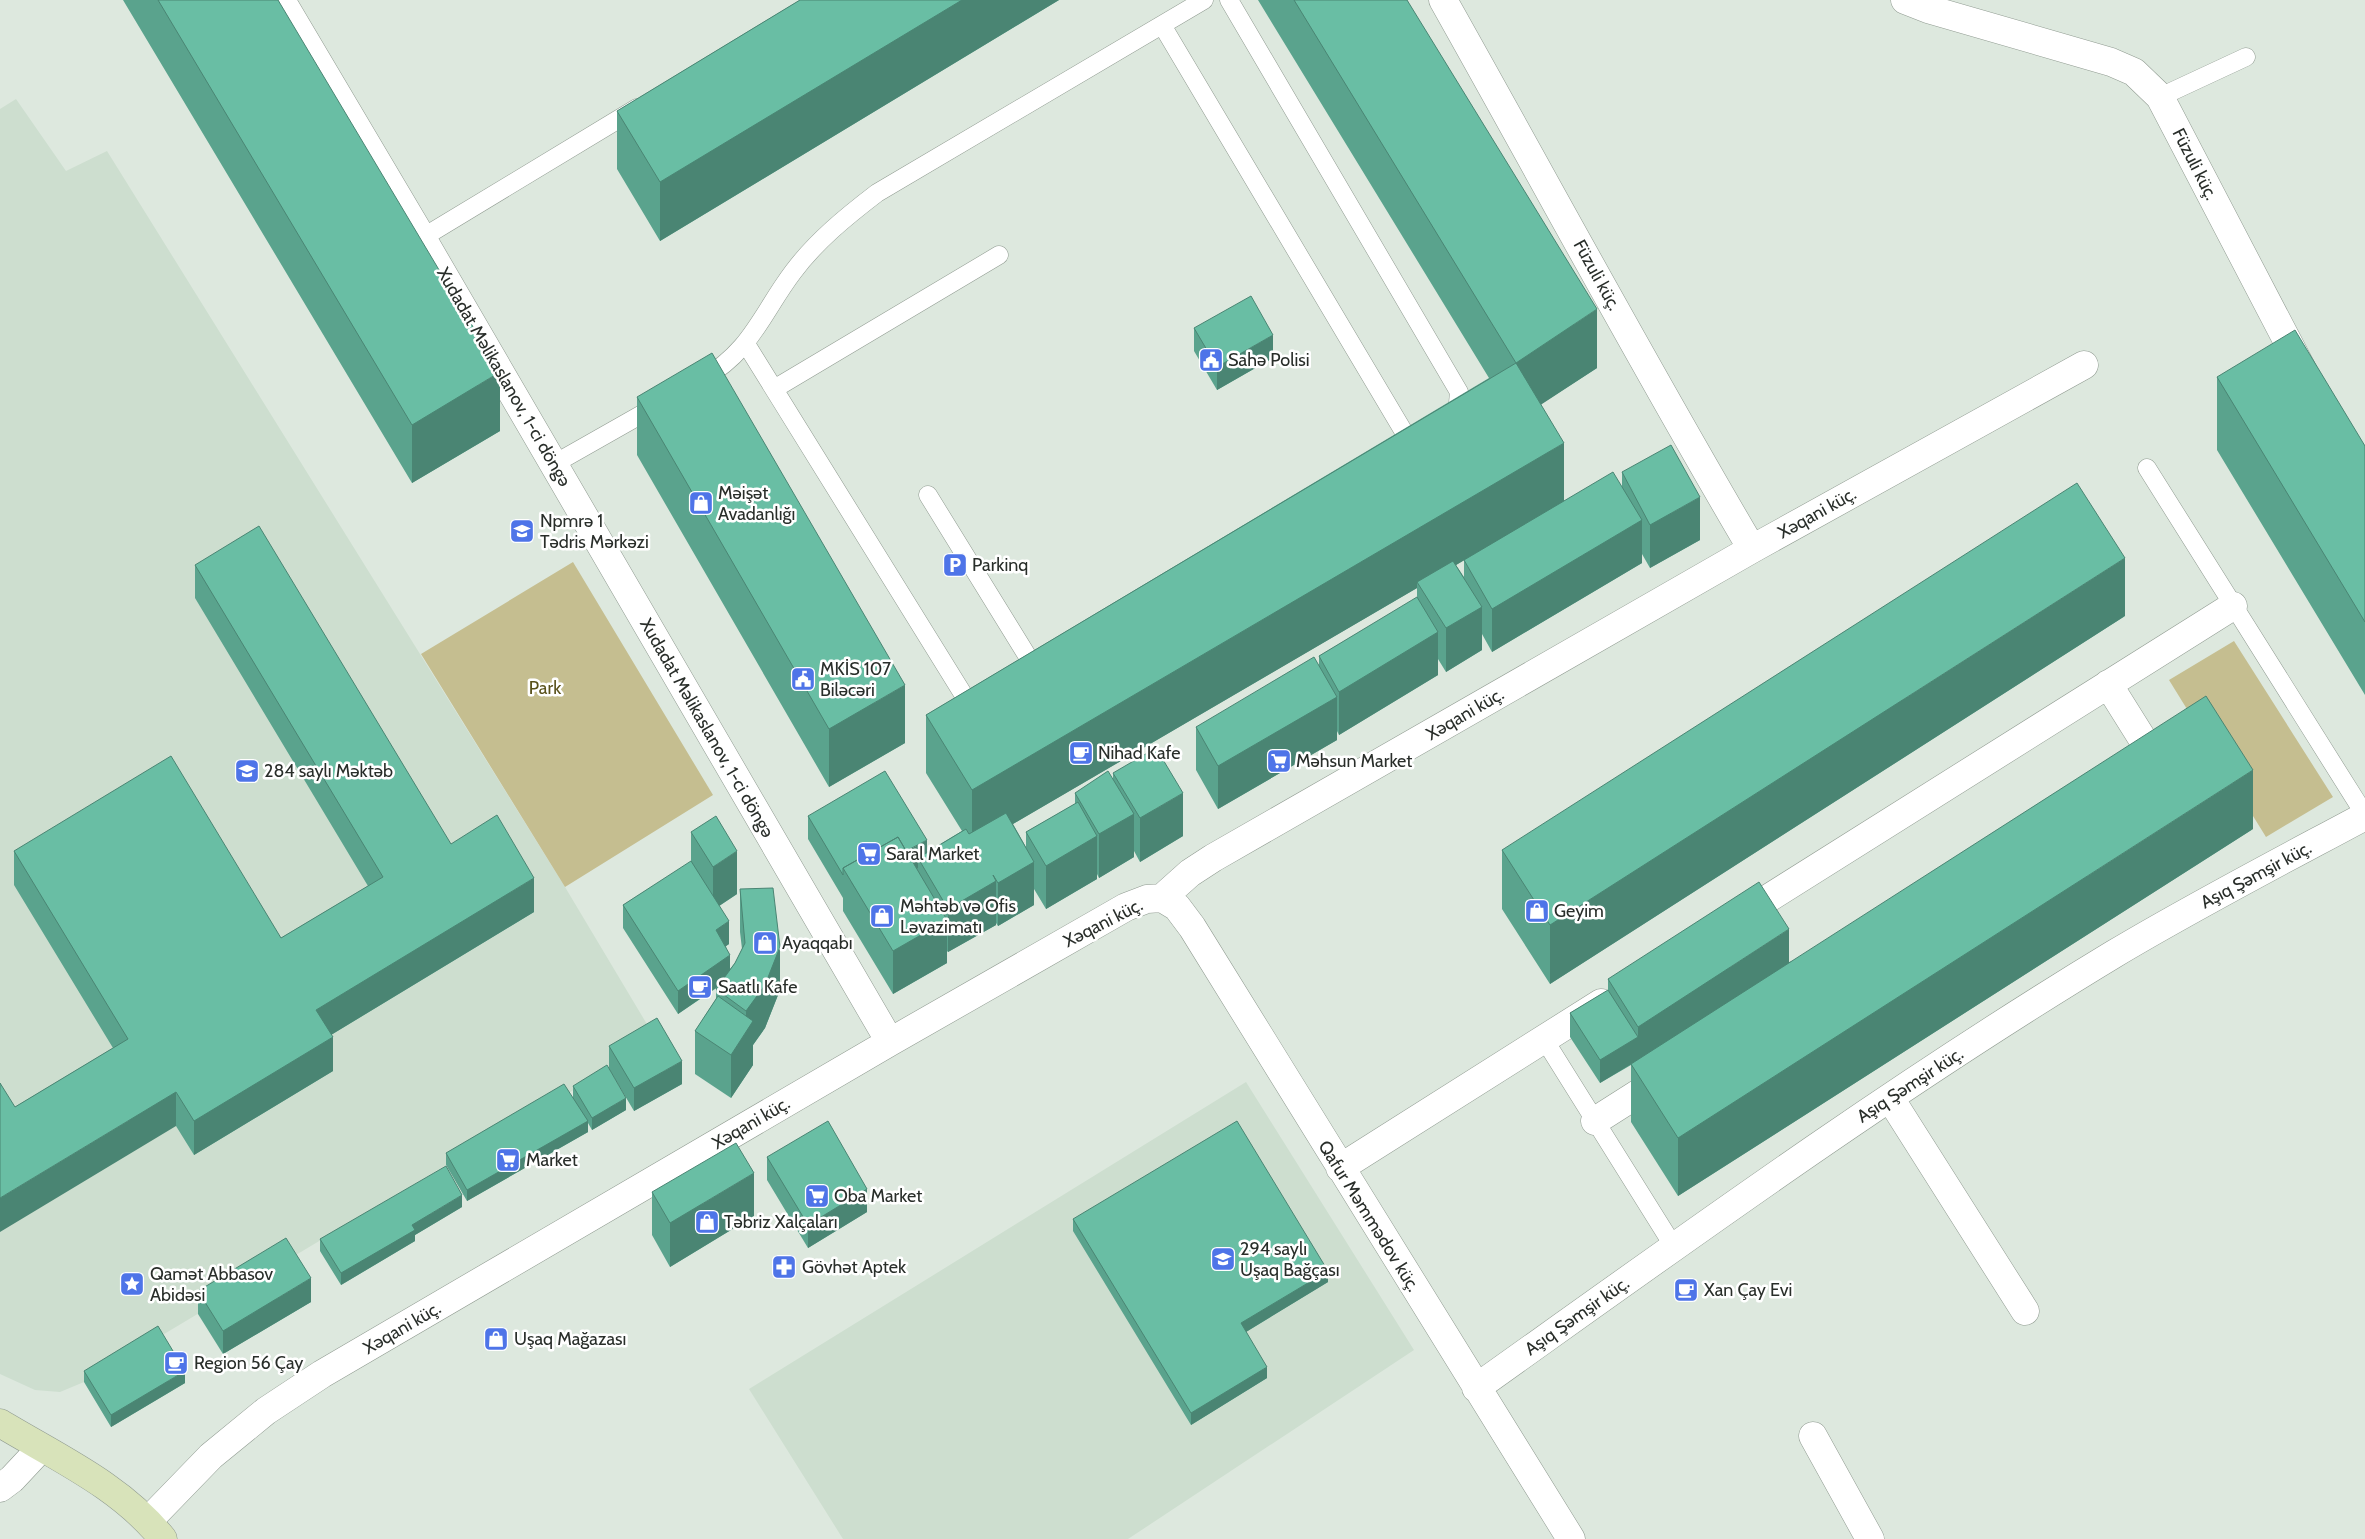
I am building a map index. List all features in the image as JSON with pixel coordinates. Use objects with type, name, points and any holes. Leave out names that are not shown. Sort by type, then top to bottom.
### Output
[{"type":"street","name":"Xudadat Məlikaslanov, 1-ci döngə","points":[[281,0],[422,238],[890,1042]]},
{"type":"street","name":"Füzuli küç.","points":[[1443,0],[1699,460],[1752,549]]},
{"type":"street","name":"Füzuli küç.","points":[[1922,3],[2112,62],[2134,72],[2160,97],[2270,310],[2316,392]]},
{"type":"street","name":"Xəqani küç.","points":[[156,1530],[211,1456],[266,1411],[322,1374],[890,1042],[1126,907],[1148,899],[1162,898],[1190,872],[1213,858],[1752,549],[2084,365]]},
{"type":"street","points":[[1712,933],[2233,606]]},
{"type":"street","points":[[2108,684],[2161,766],[2136,782]]},
{"type":"street","name":"Aşıq Şəmşir küç.","points":[[1476,1388],[1674,1247],[1890,1098],[2114,954],[2210,899],[2365,816]]},
{"type":"street","name":"Qafur Məmmədov küç.","points":[[1162,898],[1177,908],[1192,927],[1571,1539]]},
{"type":"street","points":[[1340,1168],[1620,991]]},
{"type":"street","points":[[1595,1121],[1679,1068]]},
{"type":"street","points":[[1890,1098],[2025,1311]]},
{"type":"street","points":[[0,1423],[80,1470],[113,1492],[156,1530]]},
{"type":"street","points":[[1813,1436],[1870,1539]]},
{"type":"street","points":[[0,1488],[12,1479],[41,1448]]},
{"type":"lane","points":[[688,387],[714,373],[746,344],[793,271],[840,221],[877,194],[1204,0]]},
{"type":"lane","points":[[1229,0],[1459,392],[1457,414],[1447,429],[1397,459]]},
{"type":"lane","points":[[1162,25],[1414,449]]},
{"type":"lane","points":[[2160,97],[2246,57]]},
{"type":"lane","points":[[422,238],[653,98]]},
{"type":"lane","points":[[774,389],[999,255]]},
{"type":"lane","points":[[746,344],[963,694],[975,710],[993,707]]},
{"type":"lane","points":[[554,464],[672,397]]},
{"type":"lane","points":[[2148,468],[2365,816]]},
{"type":"lane","points":[[928,495],[1040,678]]},
{"type":"lane","points":[[1025,687],[1057,667]]},
{"type":"lane","points":[[1544,1039],[1674,1247]]},
{"type":"shaded area","name":"284 saylı Məktəb","points":[[16,99],[66,171],[107,151],[565,887],[657,1041],[84,1382],[60,1392],[35,1390],[0,1374],[0,109]]},
{"type":"shaded area","points":[[1246,1082],[1414,1350],[1128,1539],[843,1539],[749,1389]]},
{"type":"green space","name":"Park","points":[[573,562],[713,795],[565,887],[421,654]]},
{"type":"green space","points":[[2234,641],[2333,797],[2266,837],[2169,680]]},
{"type":"building","points":[[158,0],[278,0],[500,372],[412,425]]},
{"type":"building","points":[[800,0],[962,0],[660,182],[617,111]]},
{"type":"building","points":[[1294,0],[1407,0],[1597,309],[1516,363]]},
{"type":"building","points":[[1251,296],[1273,335],[1217,367],[1194,328]]},
{"type":"building","points":[[2295,330],[2365,446],[2365,622],[2217,377]]},
{"type":"building","points":[[712,353],[905,685],[829,729],[637,397]]},
{"type":"building","points":[[1516,363],[1564,443],[972,790],[926,715]]},
{"type":"building","points":[[1671,445],[1700,497],[1650,525],[1622,472]]},
{"type":"building","points":[[1613,472],[1642,520],[1492,609],[1464,560]]},
{"type":"building","points":[[2077,483],[2125,558],[1550,925],[1502,850]]},
{"type":"building","points":[[259,526],[451,844],[497,815],[534,878],[316,1010],[333,1037],[194,1121],[176,1092],[0,1198],[0,1083],[15,1107],[128,1039],[14,851],[171,756],[281,938],[383,877],[195,565]]},
{"type":"building","points":[[1453,561],[1482,607],[1446,628],[1417,582]]},
{"type":"building","points":[[1417,597],[1438,632],[1339,692],[1319,656]]},
{"type":"building","points":[[1314,657],[1337,697],[1218,766],[1196,727]]},
{"type":"building","points":[[2206,696],[2253,770],[1678,1138],[1631,1064]]},
{"type":"building","points":[[1156,748],[1183,793],[1140,818],[1113,773]]},
{"type":"building","points":[[885,771],[927,840],[906,851],[898,837],[843,868],[843,875],[808,816]]},
{"type":"building","points":[[1108,771],[1134,814],[1099,834],[1075,793]]},
{"type":"building","points":[[1078,802],[1097,836],[1046,866],[1026,832]]},
{"type":"building","points":[[1006,813],[1034,862],[998,883],[993,875],[996,881],[948,909],[918,858],[966,829],[969,834]]},
{"type":"building","points":[[716,816],[737,851],[713,867],[691,832]]},
{"type":"building","points":[[898,837],[947,920],[893,951],[843,868]]},
{"type":"building","points":[[691,861],[729,921],[716,930],[730,955],[678,991],[623,905]]},
{"type":"building","points":[[1759,882],[1789,929],[1638,1027],[1608,979]]},
{"type":"building","points":[[773,888],[780,947],[765,985],[746,1011],[716,989],[735,963],[745,943],[740,889]]},
{"type":"building","points":[[1608,990],[1638,1037],[1600,1060],[1570,1013]]},
{"type":"building","points":[[718,996],[753,1021],[731,1055],[695,1031]]},
{"type":"building","points":[[657,1018],[682,1061],[634,1088],[609,1046]]},
{"type":"building","points":[[607,1065],[626,1098],[592,1118],[573,1086]]},
{"type":"building","points":[[564,1084],[588,1121],[467,1190],[446,1153]]},
{"type":"building","name":"Oba Market","points":[[828,1121],[867,1189],[808,1225],[767,1157]]},
{"type":"building","points":[[1237,1121],[1328,1271],[1241,1323],[1267,1367],[1191,1413],[1073,1219]]},
{"type":"building","points":[[736,1143],[754,1173],[670,1223],[652,1192]]},
{"type":"building","points":[[446,1166],[462,1195],[412,1225],[415,1230],[341,1273],[320,1239]]},
{"type":"building","points":[[286,1238],[311,1278],[223,1331],[198,1291]]},
{"type":"building","points":[[158,1326],[185,1371],[111,1415],[84,1371]]},
{"type":"place","name":"Sahə Polisi","points":[[1211,360]]},
{"type":"place","name":"Məişət Avadanlığı","points":[[701,503]]},
{"type":"place","name":"Npmrə 1 Tədris Mərkəzi","points":[[522,531]]},
{"type":"place","name":"Parkinq","points":[[955,565]]},
{"type":"place","name":"MKİS 107 Biləcəri","points":[[803,679]]},
{"type":"place","name":"Nihad Kafe","points":[[1081,753]]},
{"type":"place","name":"Məhsun Market","points":[[1279,761]]},
{"type":"place","name":"284 saylı Məktəb","points":[[247,771]]},
{"type":"place","name":"Saral Market","points":[[869,854]]},
{"type":"place","name":"Geyim","points":[[1537,911]]},
{"type":"place","name":"Məhtəb və Ofis Ləvazimatı","points":[[882,916]]},
{"type":"place","name":"Ayaqqabı","points":[[765,943]]},
{"type":"place","name":"Saatlı Kafe","points":[[700,987]]},
{"type":"place","name":"Market","points":[[508,1160]]},
{"type":"place","name":"Oba Market","points":[[817,1196]]},
{"type":"place","name":"Təbriz Xalçaları","points":[[707,1222]]},
{"type":"place","name":"294 saylı Uşaq Bağçası","points":[[1223,1259]]},
{"type":"place","name":"Gövhət Aptek","points":[[784,1267]]},
{"type":"place","name":"Qamət Abbasov Abidəsi","points":[[132,1284]]},
{"type":"place","name":"Xan Çay Evi","points":[[1686,1290]]},
{"type":"place","name":"Uşaq Mağazası","points":[[496,1339]]},
{"type":"place","name":"Region 56 Çay","points":[[176,1363]]}]
